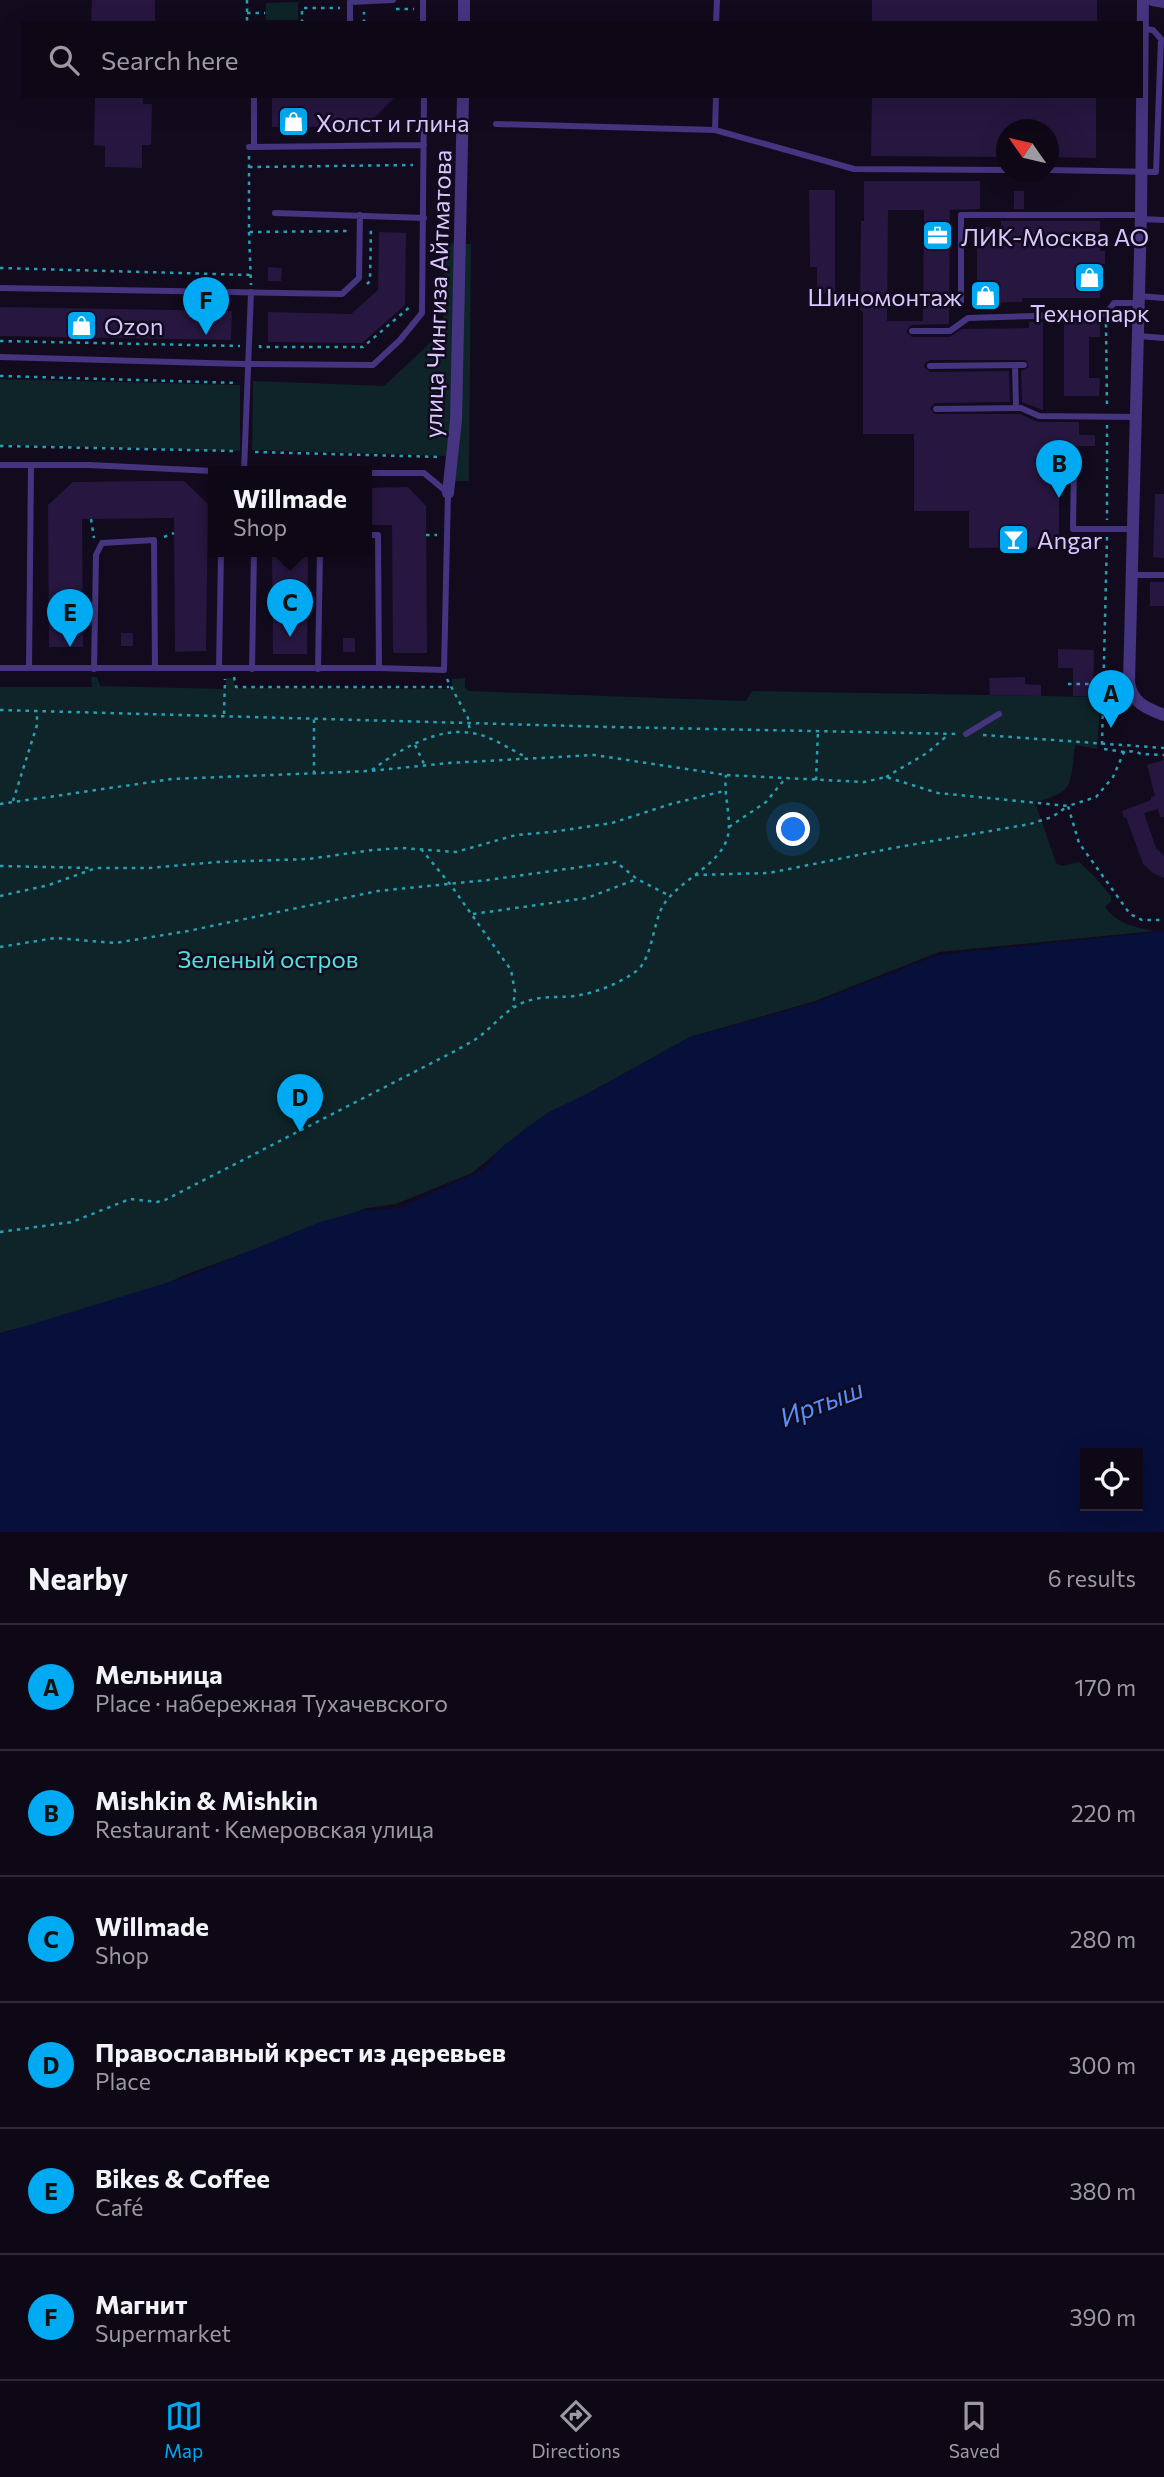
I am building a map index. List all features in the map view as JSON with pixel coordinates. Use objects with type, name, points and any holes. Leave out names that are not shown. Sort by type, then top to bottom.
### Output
[{"type":"street","points":[[464,0],[464,21]]},
{"type":"street","points":[[1143,0],[1143,29]]},
{"type":"street","points":[[1153,0],[1164,2]]},
{"type":"street","name":"улица Чингиза Айтматова","points":[[449,493],[456,420],[463,98]]},
{"type":"street","points":[[1142,98],[1129,682],[1130,693],[1138,704],[1164,715]]},
{"type":"lane","points":[[350,21],[350,2],[393,0]]},
{"type":"lane","points":[[423,0],[423,21]]},
{"type":"lane","points":[[716,21],[717,0]]},
{"type":"lane","points":[[1059,170],[1156,172],[1161,39],[1153,30],[1143,29]]},
{"type":"lane","points":[[254,98],[251,147],[424,145]]},
{"type":"lane","points":[[0,357],[373,365],[400,340],[422,313],[424,98]]},
{"type":"lane","points":[[715,130],[716,98]]},
{"type":"lane","points":[[496,124],[715,130],[854,169],[996,170]]},
{"type":"lane","points":[[275,213],[424,218]]},
{"type":"lane","points":[[0,288],[342,294],[359,278],[360,215]]},
{"type":"lane","points":[[961,301],[961,215],[1140,217],[1164,220]]},
{"type":"lane","points":[[245,466],[251,292]]},
{"type":"lane","points":[[912,331],[950,331],[968,318],[1106,314],[1114,303],[1164,298]]},
{"type":"lane","points":[[1137,336],[1164,338]]},
{"type":"lane","points":[[1015,365],[1016,408]]},
{"type":"lane","points":[[930,366],[1024,365]]},
{"type":"lane","points":[[936,409],[1021,408],[1039,416],[1135,417]]},
{"type":"lane","points":[[1074,462],[1073,529],[1132,529]]},
{"type":"lane","points":[[0,465],[89,465],[208,471]]},
{"type":"lane","points":[[29,668],[32,465]]},
{"type":"lane","points":[[0,668],[444,670],[449,493],[424,473],[372,473]]},
{"type":"lane","points":[[372,535],[378,535],[379,668]]},
{"type":"lane","points":[[94,669],[96,555],[102,543],[154,540],[155,668]]},
{"type":"lane","points":[[219,668],[221,557]]},
{"type":"lane","points":[[252,669],[254,557]]},
{"type":"lane","points":[[318,669],[320,557]]},
{"type":"lane","points":[[1131,575],[1164,575]]},
{"type":"lane","points":[[966,734],[999,714]]},
{"type":"path","points":[[247,0],[247,21]]},
{"type":"path","points":[[302,21],[302,8],[350,7]]},
{"type":"path","points":[[364,21],[365,9]]},
{"type":"path","points":[[390,9],[416,9]]},
{"type":"path","points":[[247,13],[265,13]]},
{"type":"path","points":[[249,167],[416,165]]},
{"type":"path","points":[[249,184],[251,292]]},
{"type":"path","points":[[370,281],[371,215]]},
{"type":"path","points":[[249,232],[360,231]]},
{"type":"path","points":[[0,268],[251,275]]},
{"type":"path","points":[[260,335],[260,347],[363,347],[412,307]]},
{"type":"path","points":[[1106,314],[1107,529],[1102,744],[1104,749],[1164,755]]},
{"type":"path","points":[[0,341],[241,346]]},
{"type":"path","points":[[0,376],[243,383]]},
{"type":"path","points":[[0,446],[448,457]]},
{"type":"path","points":[[224,715],[226,677],[236,678],[236,687],[450,688],[470,723],[470,732]]},
{"type":"path","points":[[1068,684],[1104,684]]},
{"type":"path","points":[[0,710],[966,734],[1164,748]]},
{"type":"path","points":[[13,801],[37,725],[37,711]]},
{"type":"path","points":[[314,718],[314,774]]},
{"type":"path","points":[[445,722],[446,732]]},
{"type":"path","points":[[816,780],[818,731]]},
{"type":"path","points":[[370,771],[393,755],[446,732],[470,732],[529,758]]},
{"type":"path","points":[[0,804],[172,779],[370,771],[594,755],[726,775],[864,782],[886,777],[928,753],[949,734]]},
{"type":"path","points":[[415,745],[425,766]]},
{"type":"path","points":[[695,875],[769,873],[1030,824],[1096,797],[1113,776],[1124,746]]},
{"type":"path","points":[[0,1232],[72,1222],[130,1199],[157,1202],[164,1200],[477,1039],[513,1007],[542,997],[573,996],[591,992],[637,971],[647,955],[659,912],[670,896],[718,854],[727,839],[729,827],[724,791],[726,775]]},
{"type":"path","points":[[886,777],[938,793],[1068,807]]},
{"type":"path","points":[[729,827],[766,802],[785,778]]},
{"type":"path","points":[[0,866],[150,868],[218,862],[308,859],[373,850],[421,849],[456,852],[516,835],[612,823],[724,791]]},
{"type":"path","points":[[1068,807],[1080,843],[1130,914],[1142,920],[1164,920]]},
{"type":"path","points":[[421,849],[450,884],[511,970],[515,992],[513,1007]]},
{"type":"path","points":[[0,947],[55,938],[115,943],[188,932],[378,891],[616,862],[637,879],[670,896]]},
{"type":"path","points":[[0,896],[49,885],[96,868]]},
{"type":"path","points":[[472,914],[587,898],[637,879]]},
{"type":"green space","points":[[298,2],[298,20],[266,20],[266,3]]},
{"type":"green space","points":[[445,243],[471,244],[469,481],[452,481],[448,456],[252,450],[253,381],[384,386],[443,331]]},
{"type":"green space","points":[[0,379],[240,385],[240,451],[0,445]]},
{"type":"green space","name":"Зеленый остров","points":[[91,677],[97,677],[100,686],[226,689],[226,678],[234,678],[235,688],[452,689],[452,679],[465,678],[465,688],[469,691],[746,701],[752,691],[1101,697],[1097,749],[1075,745],[1071,777],[1064,790],[1035,802],[1056,863],[1062,866],[1079,862],[1111,896],[1111,901],[1105,907],[1110,913],[1127,924],[1155,931],[939,952],[815,1001],[690,1037],[529,1126],[472,1173],[396,1204],[367,1208],[187,1274],[138,1297],[0,1333],[0,687],[92,687]]},
{"type":"water","name":"Иртыш","points":[[1164,931],[1164,1532],[0,1532],[0,1334],[192,1275],[320,1222],[361,1211],[399,1208],[482,1170],[503,1146],[547,1113],[599,1088],[688,1038],[814,1003],[938,955]]},
{"type":"building","points":[[92,0],[155,0],[155,21],[91,21]]},
{"type":"building","points":[[872,0],[1097,0],[1097,21],[872,21]]},
{"type":"building","points":[[95,98],[143,98],[143,104],[152,104],[151,145],[142,145],[142,168],[105,167],[105,146],[94,145]]},
{"type":"building","points":[[272,98],[394,98],[366,126],[272,127]]},
{"type":"building","points":[[872,98],[1096,98],[1096,158],[1059,157],[1059,119],[996,119],[996,157],[871,156]]},
{"type":"building","points":[[864,181],[980,181],[980,209],[950,210],[949,324],[911,325],[906,332],[912,337],[950,337],[962,329],[1029,328],[1029,322],[1043,322],[1043,410],[1022,402],[1021,371],[1029,367],[1026,360],[930,360],[924,367],[930,372],[1009,371],[1010,402],[935,403],[930,408],[934,414],[1020,414],[1038,422],[1079,422],[1079,435],[1095,435],[1095,446],[1059,446],[1059,547],[969,548],[969,511],[914,511],[914,434],[863,434],[863,311],[860,311],[861,221],[864,221]],"holes":[[[888,210],[924,210],[923,321],[887,321]]]},
{"type":"building","points":[[809,190],[835,190],[835,293],[817,293],[817,267],[810,267]]},
{"type":"building","points":[[1014,191],[1024,191],[1024,209],[1014,209]]},
{"type":"building","points":[[1001,221],[1100,221],[1100,251],[1105,251],[1105,264],[1100,264],[1100,298],[1022,298],[1022,302],[977,303],[977,227],[1001,227]]},
{"type":"building","points":[[379,232],[406,233],[405,305],[362,343],[268,342],[268,312],[351,314],[378,290]]},
{"type":"building","points":[[268,267],[282,268],[281,281],[268,281]]},
{"type":"building","points":[[0,307],[232,311],[231,340],[0,336]]},
{"type":"building","points":[[1100,320],[1100,337],[1089,337],[1089,378],[1100,378],[1099,396],[1064,396],[1064,321]]},
{"type":"building","points":[[184,481],[208,504],[206,651],[175,652],[174,518],[82,519],[83,647],[49,647],[48,505],[73,482]]},
{"type":"building","points":[[408,487],[426,506],[427,653],[393,653],[392,525],[372,525],[372,488]]},
{"type":"building","points":[[1155,494],[1164,494],[1164,558],[1153,557]]},
{"type":"building","points":[[272,557],[308,557],[307,654],[273,654]]},
{"type":"building","points":[[1150,582],[1164,582],[1164,606],[1150,606]]},
{"type":"building","points":[[121,633],[133,633],[133,646],[121,646]]},
{"type":"building","points":[[343,638],[355,638],[355,652],[343,652]]},
{"type":"building","points":[[1058,649],[1094,650],[1093,696],[1073,696],[1073,668],[1058,668]]},
{"type":"building","points":[[1025,677],[1025,684],[1041,685],[1041,696],[990,695],[989,678]]},
{"type":"building","points":[[1164,760],[1164,817],[1160,817],[1158,809],[1144,813],[1156,848],[1164,856],[1164,878],[1143,864],[1122,811],[1155,796],[1147,765]]},
{"type":"place","name":"Холст и глина","points":[[293,122]]},
{"type":"place","name":"ЛИК-Москва АО","points":[[938,236]]},
{"type":"place","name":"Технопарк","points":[[1090,278]]},
{"type":"place","name":"Шиномонтаж","points":[[985,296]]},
{"type":"place","name":"Ozon","points":[[81,325]]},
{"type":"place","name":"Магнит","points":[[206,335]]},
{"type":"place","name":"Mishkin & Mishkin","points":[[1059,498]]},
{"type":"place","name":"Angar","points":[[1014,539]]},
{"type":"place","name":"Willmade","points":[[290,637]]},
{"type":"place","name":"Bikes & Coffee","points":[[70,647]]},
{"type":"place","name":"Мельница","points":[[1111,728]]},
{"type":"place","name":"Православный крест из деревьев","points":[[300,1132]]}]
